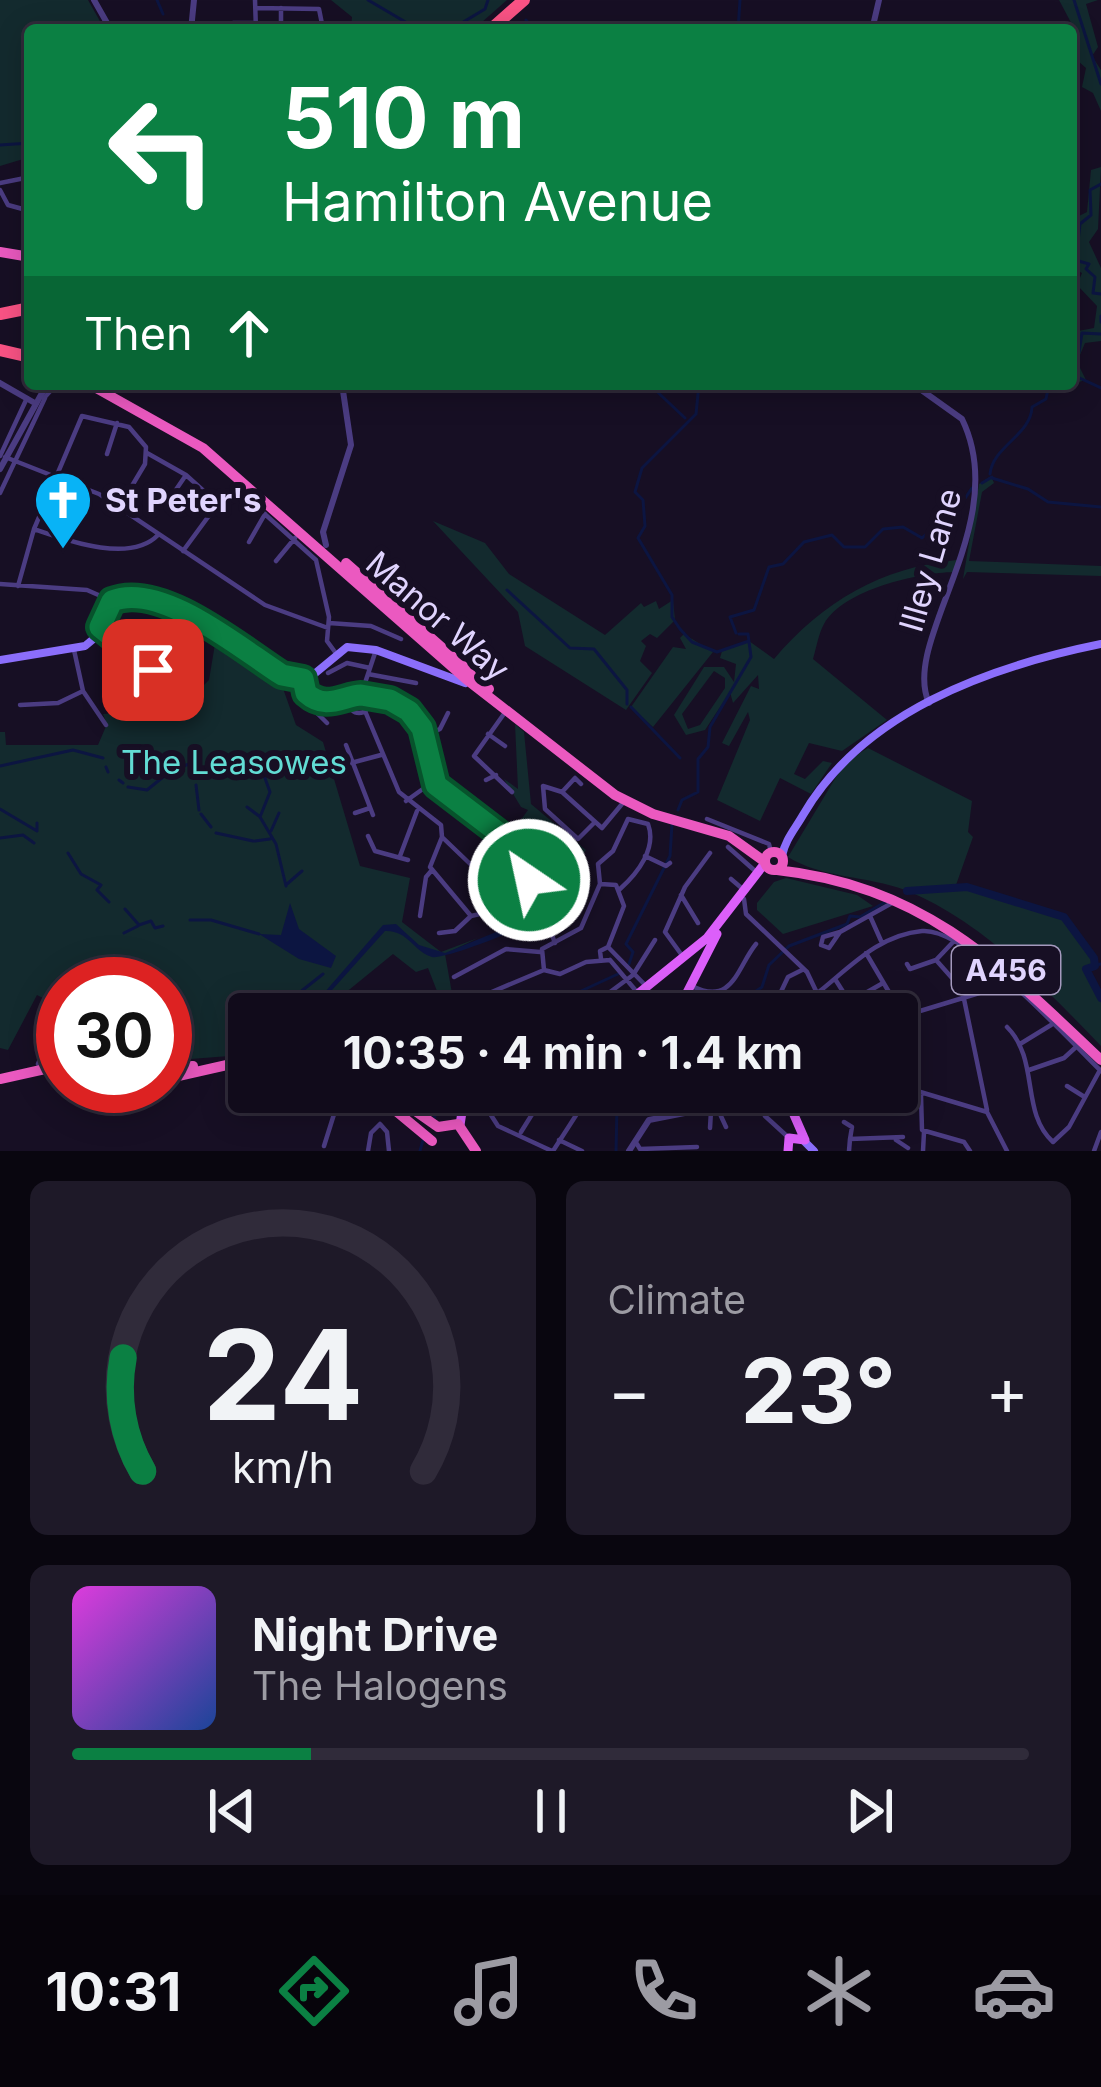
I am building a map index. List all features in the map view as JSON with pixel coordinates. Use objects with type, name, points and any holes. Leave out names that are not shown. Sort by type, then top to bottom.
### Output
[{"type":"highway","points":[[488,24],[514,0]]},
{"type":"highway","points":[[497,24],[524,0]]},
{"type":"highway","name":"Manor Way","points":[[100,390],[203,448],[440,653],[617,790],[644,806],[750,841],[772,860]]},
{"type":"highway","name":"Manor Way","points":[[112,390],[207,444],[321,538],[487,696],[631,812],[719,832],[804,871],[882,886],[955,924],[1005,961],[1101,1056]]},
{"type":"highway","points":[[192,1066],[228,1061]]},
{"type":"highway","points":[[0,1076],[36,1065]]},
{"type":"highway","points":[[0,1076],[36,1067]]},
{"type":"highway","points":[[396,1113],[435,1148],[442,1124]]},
{"type":"highway","points":[[423,1113],[463,1129],[476,1151]]},
{"type":"highway","points":[[463,1129],[464,1151]]},
{"type":"main road","points":[[0,660],[74,650],[92,642],[112,601],[157,599],[282,675],[303,679],[319,672],[335,652],[376,650],[429,666],[487,696]]},
{"type":"main road","points":[[645,993],[744,895],[849,752],[892,720],[929,703],[1015,669],[1101,644]]},
{"type":"main road","points":[[429,666],[440,653]]},
{"type":"main road","points":[[688,993],[744,895],[772,860]]},
{"type":"main road","points":[[686,957],[698,955],[703,964]]},
{"type":"main road","points":[[442,1124],[449,1113]]},
{"type":"main road","points":[[463,1113],[463,1129]]},
{"type":"main road","points":[[793,1113],[788,1143],[806,1148]]},
{"type":"main road","points":[[795,1113],[806,1148]]},
{"type":"street","points":[[255,4],[281,8],[304,4],[322,12],[323,24]]},
{"type":"street","points":[[281,8],[281,24]]},
{"type":"street","points":[[233,23],[239,24]]},
{"type":"street","points":[[0,186],[8,205],[24,210]]},
{"type":"street","points":[[0,383],[36,398]]},
{"type":"street","points":[[0,469],[36,398],[45,390]]},
{"type":"street","points":[[321,538],[351,445],[343,390]]},
{"type":"street","name":"Illey Lane","points":[[921,390],[962,419],[979,483],[959,570],[920,676],[929,703]]},
{"type":"street","points":[[18,586],[34,529],[82,416],[138,433],[147,453],[186,475],[217,503]]},
{"type":"street","points":[[107,454],[117,423]]},
{"type":"street","points":[[120,506],[147,453]]},
{"type":"street","points":[[6,458],[120,506],[182,553],[266,605],[329,626],[371,626],[397,638]]},
{"type":"street","points":[[0,493],[6,458]]},
{"type":"street","points":[[173,495],[186,475]]},
{"type":"street","points":[[182,553],[217,503],[225,496],[242,495],[313,556],[329,626],[327,641],[335,652]]},
{"type":"street","points":[[246,539],[265,514]]},
{"type":"street","points":[[34,529],[103,546],[146,545],[158,535]]},
{"type":"street","points":[[276,561],[295,538]]},
{"type":"street","points":[[0,584],[87,590],[112,601]]},
{"type":"street","points":[[100,627],[153,670],[177,670],[188,650]]},
{"type":"street","points":[[74,650],[83,691],[106,725]]},
{"type":"street","points":[[347,703],[361,695],[376,650]]},
{"type":"street","points":[[332,672],[354,663],[385,680],[412,683]]},
{"type":"street","points":[[130,688],[142,691],[153,670]]},
{"type":"street","points":[[303,679],[306,693],[317,701],[347,703],[365,711]]},
{"type":"street","points":[[20,705],[58,703],[83,691]]},
{"type":"street","points":[[361,695],[405,707],[424,737],[434,782],[529,861],[522,901],[471,916],[454,931],[437,934]]},
{"type":"street","points":[[369,700],[365,711],[406,801],[441,825],[433,870],[426,877],[423,912]]},
{"type":"street","points":[[317,701],[317,713],[327,723]]},
{"type":"street","points":[[506,711],[474,756],[512,792]]},
{"type":"street","points":[[424,737],[440,729],[448,713]]},
{"type":"street","points":[[488,734],[501,746]]},
{"type":"street","points":[[346,745],[371,812],[355,813]]},
{"type":"street","points":[[351,763],[383,754]]},
{"type":"street","points":[[566,770],[581,784]]},
{"type":"street","points":[[488,783],[496,775]]},
{"type":"street","points":[[562,792],[575,778]]},
{"type":"street","points":[[406,801],[434,782]]},
{"type":"street","points":[[595,822],[578,839],[545,808],[543,787],[562,792],[602,828],[616,801]]},
{"type":"street","points":[[368,836],[375,851],[404,858],[417,811]]},
{"type":"street","points":[[454,977],[506,949],[540,952],[581,928],[600,884],[598,864],[613,851],[631,812],[652,830],[638,873],[620,889]]},
{"type":"street","points":[[707,819],[750,841]]},
{"type":"street","points":[[442,837],[490,883]]},
{"type":"street","points":[[728,848],[772,860]]},
{"type":"street","points":[[478,867],[498,850]]},
{"type":"street","points":[[686,957],[665,932],[681,895],[710,854]]},
{"type":"street","points":[[645,856],[666,865]]},
{"type":"street","points":[[433,870],[457,892],[471,916]]},
{"type":"street","points":[[734,879],[744,895],[746,914],[783,946],[820,991],[883,943],[924,931],[954,941],[1010,984],[1100,1071],[1066,1131],[1051,1140],[1036,1121],[1021,1044],[1007,1027]]},
{"type":"street","points":[[600,884],[620,889]]},
{"type":"street","points":[[489,993],[544,970],[560,974],[610,954],[624,910],[620,889]]},
{"type":"street","points":[[681,895],[698,922]]},
{"type":"street","points":[[840,932],[892,903]]},
{"type":"street","points":[[870,916],[883,943]]},
{"type":"street","points":[[554,943],[550,930],[561,923]]},
{"type":"street","points":[[609,993],[631,977],[655,940]]},
{"type":"street","points":[[910,969],[936,961],[954,941]]},
{"type":"street","points":[[692,986],[719,992],[730,986],[756,944]]},
{"type":"street","points":[[601,959],[601,950],[631,977],[651,986]]},
{"type":"street","points":[[540,952],[544,970]]},
{"type":"street","points":[[866,953],[889,993]]},
{"type":"street","points":[[936,961],[949,977]]},
{"type":"street","points":[[780,993],[788,976],[803,969]]},
{"type":"street","points":[[631,977],[633,993]]},
{"type":"street","points":[[836,979],[843,993]]},
{"type":"street","points":[[866,993],[884,983]]},
{"type":"street","points":[[918,1017],[1010,984]]},
{"type":"street","points":[[964,999],[987,1112],[1007,1151]]},
{"type":"street","points":[[1021,1044],[1052,1025]]},
{"type":"street","points":[[1029,1070],[1064,1058],[1076,1047]]},
{"type":"street","points":[[1071,1087],[1083,1096]]},
{"type":"street","points":[[918,1093],[987,1112]]},
{"type":"street","points":[[921,1094],[923,1151]]},
{"type":"street","points":[[324,1146],[334,1113]]},
{"type":"street","points":[[490,1113],[498,1126],[521,1132],[552,1151],[577,1113]]},
{"type":"street","points":[[521,1132],[533,1113]]},
{"type":"street","points":[[628,1151],[637,1144],[646,1122],[689,1113]]},
{"type":"street","points":[[710,1128],[711,1113]]},
{"type":"street","points":[[714,1113],[726,1127]]},
{"type":"street","points":[[766,1113],[788,1143]]},
{"type":"street","points":[[844,1122],[852,1126],[849,1151]]},
{"type":"street","points":[[368,1151],[378,1124],[386,1127],[388,1151]]},
{"type":"street","points":[[925,1132],[964,1142],[970,1151]]},
{"type":"street","points":[[1094,1151],[1101,1132]]},
{"type":"street","points":[[850,1139],[900,1138],[908,1148]]},
{"type":"street","points":[[560,1140],[582,1151]]},
{"type":"street","points":[[637,1144],[640,1149],[697,1147]]},
{"type":"green space","points":[[0,0],[88,0],[102,24],[24,24],[24,159],[0,166]]},
{"type":"green space","points":[[331,0],[507,0],[480,24],[351,24],[352,17]]},
{"type":"green space","points":[[1059,0],[1098,0],[1086,4],[1098,47],[1092,56],[1101,70],[1101,111],[1093,93],[1082,87],[1086,68],[1078,61],[1077,24],[1072,24]]},
{"type":"green space","points":[[1101,167],[1098,229],[1089,242],[1101,268],[1101,341],[1085,343],[1077,362],[1078,331],[1094,328],[1097,306],[1077,285],[1082,273],[1077,270],[1079,216],[1087,212],[1091,170]]},
{"type":"green space","points":[[1077,362],[1086,380],[1077,382]]},
{"type":"green space","points":[[991,476],[994,483],[982,492],[969,561],[1101,566],[1101,576],[967,572],[963,579],[979,484]]},
{"type":"green space","points":[[433,521],[485,543],[509,574],[605,635],[641,603],[644,607],[656,601],[659,609],[673,600],[675,620],[657,638],[650,634],[641,641],[646,646],[640,661],[652,673],[626,710],[525,646],[518,612]]},
{"type":"green space","points":[[957,560],[954,572],[902,580],[848,601],[824,624],[813,659],[887,720],[842,751],[809,743],[794,774],[805,779],[823,761],[832,763],[811,794],[780,778],[760,821],[717,800],[750,720],[748,712],[729,746],[722,743],[751,686],[759,689],[758,675],[733,703],[730,692],[705,730],[686,735],[674,715],[704,667],[724,667],[734,682],[736,664],[720,658],[722,651],[749,641],[774,659],[833,604],[879,579]],"holes":[[[714,671],[725,678],[725,688],[700,725],[688,729],[682,714]]]},
{"type":"green space","points":[[684,634],[713,652],[653,727],[631,707],[673,647],[686,649],[680,638]]},
{"type":"green space","name":"The Leasowes","points":[[216,638],[280,680],[296,725],[323,742],[360,866],[410,878],[402,922],[441,952],[478,938],[445,954],[452,993],[438,993],[428,968],[416,972],[393,954],[345,993],[228,993],[228,1056],[192,1059],[192,957],[36,957],[36,997],[8,1050],[0,1048],[0,732],[5,732],[6,745],[98,745],[107,724],[103,714],[155,711],[164,701],[181,708],[209,680]]},
{"type":"green space","points":[[515,724],[524,732],[531,804],[586,850],[581,857],[566,850],[550,894],[544,892],[547,866],[541,851],[528,856],[523,849],[541,839],[520,821],[528,810],[521,807],[504,779],[518,789]]},
{"type":"green space","points":[[868,748],[972,801],[968,832],[973,837],[956,885],[1066,915],[1097,964],[1088,970],[1101,998],[1101,1046],[1010,957],[960,919],[905,890],[815,869],[788,857],[845,762]]},
{"type":"green space","points":[[786,878],[857,895],[873,906],[783,934],[757,910],[757,903],[774,882]]},
{"type":"shaded area","points":[[544,892],[549,894],[530,923],[440,957],[425,954],[399,934],[385,931],[329,993],[324,993],[383,925],[396,924],[419,945],[445,953],[525,920]]},
{"type":"shaded area","points":[[290,903],[299,929],[336,956],[331,968],[299,959],[259,934],[281,935]]},
{"type":"waterway","points":[[157,0],[163,14]]},
{"type":"waterway","points":[[368,0],[409,24]]},
{"type":"waterway","points":[[460,24],[485,9],[488,0]]},
{"type":"waterway","points":[[738,24],[740,0]]},
{"type":"waterway","points":[[1074,0],[1101,84]]},
{"type":"waterway","points":[[526,20],[529,24]]},
{"type":"waterway","points":[[0,145],[24,143]]},
{"type":"waterway","points":[[1077,249],[1080,224],[1091,215],[1090,190],[1101,184]]},
{"type":"waterway","points":[[1077,261],[1089,264],[1086,269],[1095,277],[1093,293],[1101,294]]},
{"type":"waterway","points":[[1101,316],[1101,322]]},
{"type":"waterway","points":[[1077,354],[1082,333],[1101,334]]},
{"type":"waterway","points":[[1077,377],[1101,388]]},
{"type":"waterway","points":[[655,390],[685,418]]},
{"type":"waterway","points":[[698,390],[696,414],[642,468],[635,492],[643,500],[645,526],[638,538],[672,595],[672,617],[692,642],[717,652],[749,641]]},
{"type":"waterway","points":[[990,474],[998,456],[1025,425],[1032,407],[1046,399],[1048,390]]},
{"type":"waterway","points":[[982,483],[992,477]]},
{"type":"waterway","points":[[992,478],[1028,489],[1048,502],[1101,507]]},
{"type":"waterway","points":[[736,633],[730,617],[754,610],[769,567],[783,564],[804,542],[832,535],[844,547],[865,547],[883,529],[903,527],[922,538],[932,529],[941,534],[972,488]]},
{"type":"waterway","points":[[507,590],[570,648],[594,649],[627,690],[627,704]]},
{"type":"waterway","points":[[678,810],[682,800],[698,792],[698,759],[708,747],[710,727],[751,657],[748,634],[739,634]]},
{"type":"waterway","points":[[218,641],[228,650]]},
{"type":"waterway","points":[[631,707],[680,758]]},
{"type":"waterway","points":[[0,766],[73,750],[103,758]]},
{"type":"waterway","points":[[128,787],[147,790],[173,769],[196,762],[196,773]]},
{"type":"waterway","points":[[106,767],[108,772]]},
{"type":"waterway","points":[[261,767],[270,792],[260,817],[276,844],[286,886]]},
{"type":"waterway","points":[[119,780],[123,783]]},
{"type":"waterway","points":[[196,785],[199,810]]},
{"type":"waterway","points":[[247,807],[259,816]]},
{"type":"waterway","points":[[0,809],[37,831],[37,823]]},
{"type":"waterway","points":[[271,831],[279,813]]},
{"type":"waterway","points":[[201,814],[211,827]]},
{"type":"waterway","points":[[629,964],[633,952],[626,944],[670,856],[672,824]]},
{"type":"waterway","points":[[216,833],[253,841]]},
{"type":"waterway","points":[[0,838],[23,835],[34,843]]},
{"type":"waterway","points":[[255,841],[270,839]]},
{"type":"waterway","points":[[68,853],[81,874],[101,885],[97,890],[109,902]]},
{"type":"waterway","points":[[287,884],[302,871]]},
{"type":"waterway","points":[[907,891],[967,887],[1064,917],[1094,958],[1095,966],[1086,969],[1101,998]]},
{"type":"waterway","points":[[753,993],[762,987],[769,965],[789,946],[847,924],[850,916],[860,917],[887,901]]},
{"type":"waterway","points":[[125,909],[139,925],[151,921],[155,928],[163,926]]},
{"type":"waterway","points":[[190,920],[211,920],[259,934]]},
{"type":"waterway","points":[[124,933],[138,926]]},
{"type":"waterway","points":[[1096,965],[1101,964]]},
{"type":"waterway","points":[[299,993],[323,974]]},
{"type":"waterway","points":[[577,993],[618,974]]},
{"type":"waterway","points":[[432,1113],[435,1117]]},
{"type":"waterway","points":[[616,1151],[617,1113]]},
{"type":"waterway","points":[[420,1151],[423,1140]]},
{"type":"place","name":"St Peter's","points":[[63,551]]},
{"type":"route","points":[[153,670],[100,627],[112,601],[141,597],[168,604],[282,675],[303,679],[306,693],[317,701],[347,703],[351,696],[361,695],[400,705],[419,723],[436,785],[521,850],[529,861],[529,880]]}]
